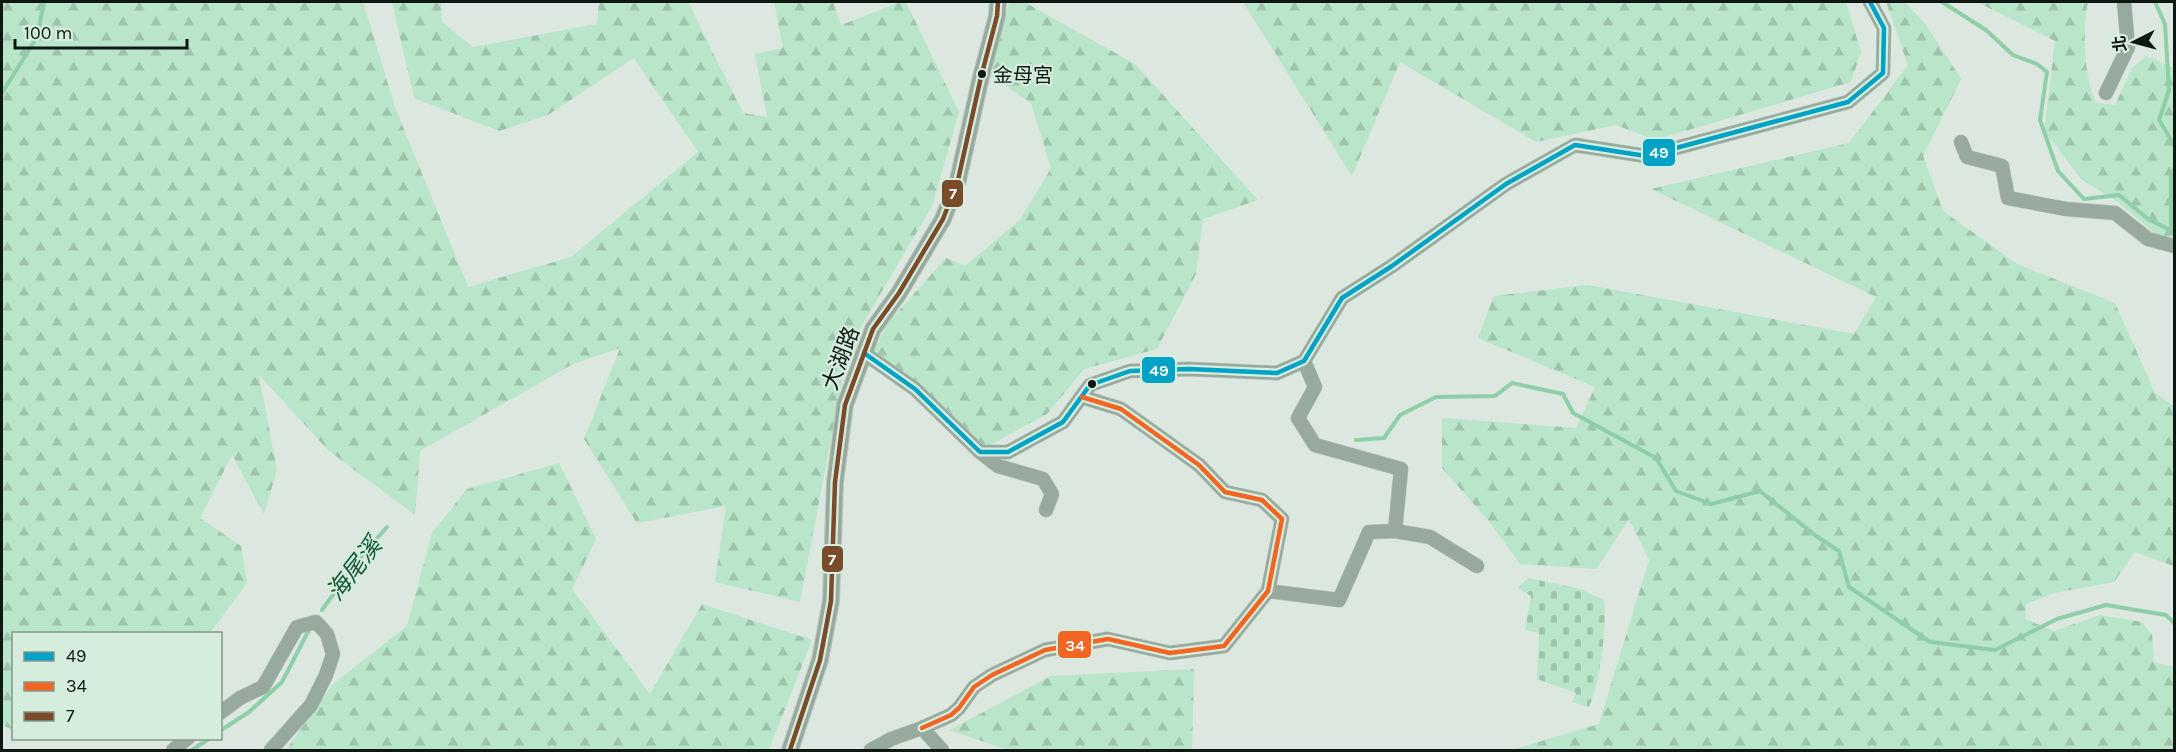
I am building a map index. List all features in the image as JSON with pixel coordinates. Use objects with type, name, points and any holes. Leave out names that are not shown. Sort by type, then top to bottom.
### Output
[{"type":"street","name":"大湖路","points":[[790,750],[820,660],[831,601],[835,482],[845,405],[873,329],[899,293],[943,219],[958,180],[981,77],[998,16],[998,2]]},
{"type":"street","points":[[980,452],[1008,452],[1063,422],[1090,385],[1130,371],[1189,369],[1277,374],[1304,361],[1342,298],[1392,266],[1506,184],[1575,145],[1646,156],[1848,102],[1883,73],[1884,28],[1870,2]]},
{"type":"street","points":[[2106,93],[2128,47],[2124,2]]},
{"type":"street","points":[[1961,142],[1967,157],[2002,166],[2008,198],[2066,208],[2115,213],[2148,239],[2175,246]]},
{"type":"street","points":[[864,353],[915,389],[980,452],[998,466],[1043,479],[1052,494],[1046,510]]},
{"type":"street","points":[[1304,361],[1315,387],[1298,418],[1315,445],[1401,469],[1395,531]]},
{"type":"street","points":[[871,750],[891,739],[951,715],[974,687],[992,675],[1045,650],[1108,639],[1170,653],[1224,646],[1268,591],[1282,519],[1262,500],[1225,492],[1199,465],[1121,410],[1082,397]]},
{"type":"street","points":[[1268,591],[1339,600],[1369,532],[1395,531],[1430,537],[1477,566]]},
{"type":"street","points":[[222,712],[240,698],[263,687],[297,627],[316,622],[327,634],[333,654],[326,675],[311,705],[271,750]]},
{"type":"street","points":[[922,728],[942,750]]},
{"type":"street","points":[[172,750],[185,740]]},
{"type":"green space","points":[[2,2],[363,2],[395,107],[468,287],[571,257],[698,152],[634,58],[548,115],[499,131],[414,98],[392,2],[441,2],[442,22],[473,47],[597,24],[599,2],[688,2],[743,113],[767,117],[755,54],[783,48],[774,2],[833,2],[841,25],[900,2],[906,2],[959,112],[932,206],[848,349],[800,602],[715,582],[726,506],[637,523],[584,439],[620,348],[573,364],[420,451],[415,515],[329,451],[259,375],[277,470],[264,514],[232,455],[200,518],[241,546],[247,583],[211,632],[12,632],[12,730],[2,725]]},
{"type":"green space","points":[[1009,2],[1024,2],[1135,64],[1258,200],[1203,219],[1196,274],[1157,349],[1084,369],[1047,414],[983,449],[874,350],[887,324],[946,258],[965,266],[1020,220],[1051,168],[1031,103],[989,74]]},
{"type":"green space","points":[[1243,2],[1846,2],[1861,52],[1851,82],[1655,140],[1616,125],[1536,142],[1400,62],[1352,176]]},
{"type":"green space","points":[[1886,2],[1904,2],[1924,22],[1961,79],[1923,156],[1943,211],[2017,264],[2115,303],[2155,393],[2174,406],[2174,566],[2135,552],[2114,582],[2054,593],[2026,604],[2025,619],[2054,631],[2100,615],[2142,622],[2152,635],[2154,662],[2174,667],[2174,750],[1511,750],[1599,724],[1649,560],[1629,519],[1596,569],[1520,564],[1488,520],[1442,468],[1442,418],[1576,428],[1595,387],[1478,338],[1494,296],[1588,285],[1854,334],[1876,297],[1651,189],[1849,143],[1908,65]]},
{"type":"green space","points":[[1977,2],[2088,2],[2085,53],[2089,81],[2096,103],[2115,105],[2132,68],[2146,56],[2174,68],[2174,239],[2158,236],[2119,203],[2081,179],[2044,133],[2055,41]]},
{"type":"green space","points":[[559,463],[596,539],[572,589],[650,694],[702,604],[812,640],[769,750],[286,750],[333,684],[407,626],[432,533],[467,489]]},
{"type":"green space","points":[[1528,578],[1580,589],[1604,600],[1602,654],[1589,707],[1572,702],[1576,693],[1537,679],[1539,633],[1525,630],[1531,596],[1518,588]]},
{"type":"green space","points":[[1194,669],[1192,750],[1008,750],[950,730],[1051,676]]},
{"type":"waterway","points":[[2,93],[37,37],[44,2]]},
{"type":"waterway","points":[[1942,2],[1986,30],[2013,55],[2037,64],[2047,72],[2040,120],[2058,171],[2084,199],[2119,195],[2148,219],[2174,232]]},
{"type":"waterway","points":[[2155,2],[2165,24],[2169,90],[2159,120],[2174,145]]},
{"type":"waterway","points":[[2171,231],[2171,177],[2174,170]]},
{"type":"waterway","points":[[1356,440],[1384,438],[1400,415],[1436,397],[1495,396],[1512,383],[1563,394],[1573,413],[1656,458],[1676,491],[1711,504],[1760,491],[1816,536],[1839,551],[1849,587],[1930,642],[1995,650],[2057,619],[2106,605],[2166,615],[2174,623]]},
{"type":"waterway","name":"海尾溪","points":[[322,610],[358,560],[387,527]]},
{"type":"waterway","name":"海尾溪","points":[[222,730],[249,712],[282,682],[310,628]]},
{"type":"waterway","name":"海尾溪","points":[[192,750],[207,740]]},
{"type":"transit line","name":"7","points":[[790,750],[820,660],[831,601],[835,482],[845,405],[873,329],[899,293],[943,219],[958,180],[997,16],[998,2]]},
{"type":"transit line","name":"49","points":[[864,353],[915,389],[980,452],[1008,452],[1063,422],[1090,385],[1130,371],[1189,369],[1277,373],[1304,361],[1342,298],[1392,266],[1506,184],[1575,145],[1646,156],[1848,102],[1883,73],[1884,28],[1870,2]]},
{"type":"transit line","name":"34","points":[[922,728],[951,715],[974,687],[992,675],[1045,650],[1108,639],[1170,653],[1224,646],[1268,591],[1282,519],[1262,500],[1225,492],[1199,465],[1121,409],[1082,397]]},
{"type":"place","name":"金母宮","points":[[982,74]]}]
